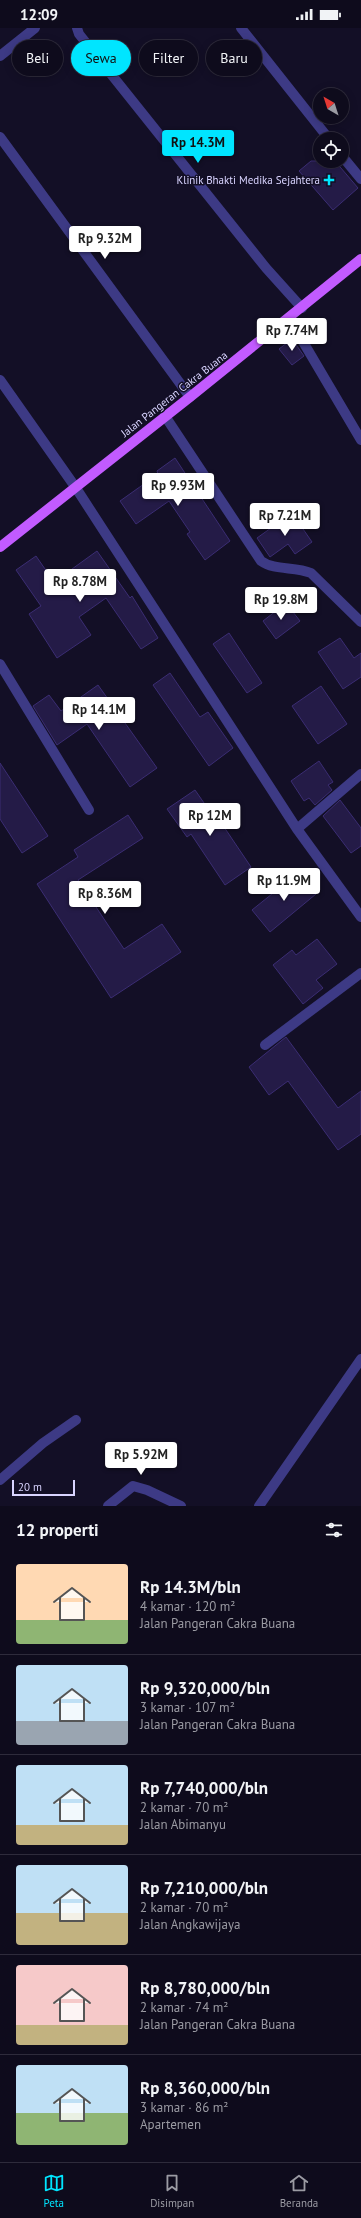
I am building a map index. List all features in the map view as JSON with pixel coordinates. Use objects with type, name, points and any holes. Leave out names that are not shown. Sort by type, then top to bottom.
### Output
[{"type":"main road","name":"Jalan Pangeran Cakra Buana","points":[[0,547],[302,308],[361,258]]},
{"type":"street","points":[[0,56],[35,28]]},
{"type":"street","points":[[69,28],[78,31],[266,268],[302,308]]},
{"type":"street","points":[[241,28],[323,132]]},
{"type":"street","points":[[0,137],[190,397]]},
{"type":"street","points":[[349,165],[361,180]]},
{"type":"street","points":[[289,318],[361,440]]},
{"type":"street","points":[[0,380],[76,488],[297,830],[361,917]]},
{"type":"street","points":[[166,416],[261,561],[267,566],[301,569],[311,573],[361,622]]},
{"type":"street","points":[[0,664],[89,810]]},
{"type":"street","points":[[297,830],[361,774]]},
{"type":"street","points":[[265,1045],[361,973]]},
{"type":"street","points":[[259,1506],[361,1359]]},
{"type":"street","points":[[0,1480],[43,1443],[76,1420]]},
{"type":"street","points":[[108,1506],[134,1486],[147,1490],[181,1506]]},
{"type":"building","name":"Klinik Bhakti Medika Sejahtera","points":[[311,161],[313,161],[313,168],[341,168],[358,188],[333,210],[299,171]]},
{"type":"building","points":[[292,339],[304,356],[292,365],[279,349]]},
{"type":"building","points":[[175,458],[230,541],[205,560],[187,534],[190,532],[169,501],[136,524],[120,501],[158,474],[157,471]]},
{"type":"building","points":[[292,513],[312,542],[295,554],[288,544],[270,557],[257,538]]},
{"type":"building","points":[[97,551],[130,598],[132,596],[158,638],[141,649],[106,598],[79,617],[91,635],[57,658],[29,614],[41,606],[16,570],[36,556],[54,582]]},
{"type":"building","points":[[286,603],[300,621],[276,639],[263,621]]},
{"type":"building","points":[[229,633],[262,683],[247,693],[213,644]]},
{"type":"building","points":[[340,638],[354,658],[361,653],[361,677],[343,689],[318,652]]},
{"type":"building","points":[[170,673],[200,717],[208,712],[233,748],[209,766],[153,685]]},
{"type":"building","points":[[98,685],[157,768],[130,787],[87,724],[57,745],[33,706],[49,695],[61,711]]},
{"type":"building","points":[[321,686],[347,724],[318,744],[292,706]]},
{"type":"building","points":[[319,761],[333,782],[328,785],[332,790],[315,805],[309,798],[304,801],[291,781]]},
{"type":"building","points":[[0,763],[48,836],[22,853],[0,819]]},
{"type":"building","points":[[195,790],[220,826],[222,824],[251,867],[225,885],[191,834],[187,837],[167,809]]},
{"type":"building","points":[[340,800],[361,828],[361,846],[351,853],[323,816]]},
{"type":"building","points":[[128,815],[143,838],[78,880],[124,949],[162,924],[181,952],[111,998],[37,884],[78,857],[74,850]]},
{"type":"building","points":[[298,873],[316,894],[270,932],[252,910]]},
{"type":"building","points":[[317,939],[337,964],[316,980],[323,988],[303,1004],[273,965],[292,950],[296,955]]},
{"type":"building","points":[[286,1037],[338,1108],[361,1091],[361,1134],[338,1150],[288,1081],[269,1095],[249,1067]]},
{"type":"place","name":"Klinik Bhakti Medika Sejahtera","points":[[329,180]]}]
